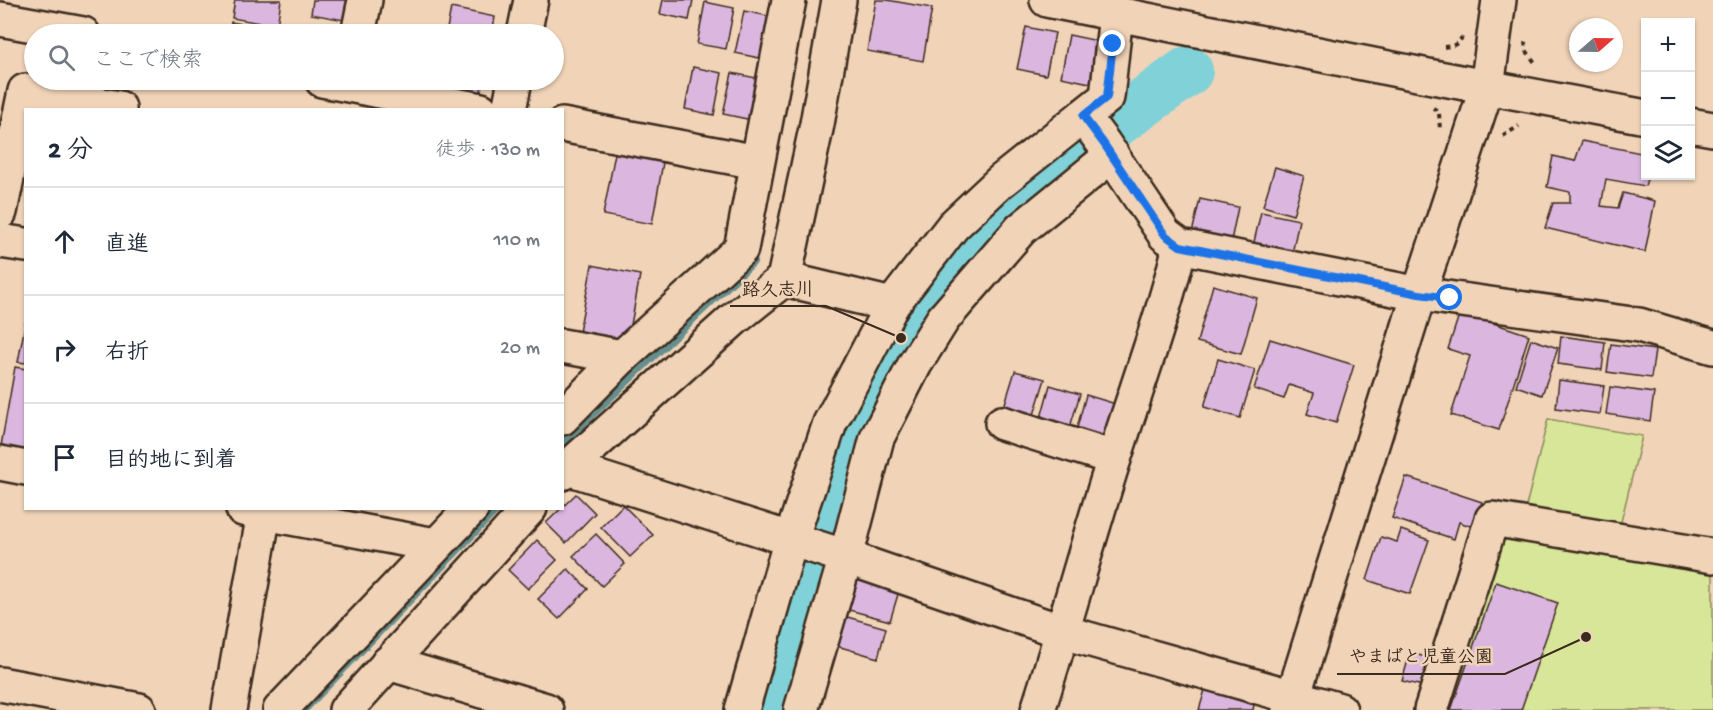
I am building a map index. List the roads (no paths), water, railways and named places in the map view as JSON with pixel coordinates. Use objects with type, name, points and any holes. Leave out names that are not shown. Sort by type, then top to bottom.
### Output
[{"type":"street","points":[[360,24],[365,0]]},
{"type":"street","points":[[526,24],[531,0]]},
{"type":"street","points":[[564,415],[622,357],[741,249],[789,0]]},
{"type":"street","points":[[565,470],[734,319],[783,279],[817,124],[839,0]]},
{"type":"street","points":[[1047,0],[1641,116]]},
{"type":"street","points":[[1292,703],[1419,294],[1487,87],[1499,0]]},
{"type":"street","points":[[742,710],[819,548],[915,364],[943,318],[1021,230],[1098,136],[1107,97],[1116,14]]},
{"type":"street","points":[[0,19],[28,24]]},
{"type":"street","points":[[384,90],[471,108]]},
{"type":"street","points":[[509,108],[513,90]]},
{"type":"street","points":[[0,212],[25,91],[119,108]]},
{"type":"street","points":[[564,125],[757,162]]},
{"type":"street","points":[[1695,126],[1713,129]]},
{"type":"street","points":[[1098,136],[1165,235],[1180,246],[1419,294],[1639,325],[1713,346]]},
{"type":"street","points":[[801,710],[830,423],[892,305],[952,226],[1000,182],[1098,136]]},
{"type":"street","points":[[0,241],[24,245]]},
{"type":"street","points":[[1038,710],[1180,246]]},
{"type":"street","points":[[783,279],[892,305]]},
{"type":"street","points":[[564,346],[622,357]]},
{"type":"street","points":[[1002,423],[1114,458]]},
{"type":"street","points":[[0,463],[24,468]]},
{"type":"street","points":[[565,470],[819,548],[1063,632],[1292,703],[1340,710]]},
{"type":"street","points":[[280,710],[470,510]]},
{"type":"street","points":[[346,710],[528,510]]},
{"type":"street","points":[[229,710],[253,511],[435,545]]},
{"type":"street","points":[[1431,710],[1492,519],[1713,556]]},
{"type":"street","points":[[388,663],[546,710]]},
{"type":"street","points":[[0,684],[139,710]]},
{"type":"waterway","points":[[773,710],[810,567],[901,338],[1040,177],[1188,71]]},
{"type":"waterway","points":[[564,441],[753,262],[756,248]]},
{"type":"waterway","points":[[304,710],[496,510]]},
{"type":"place","name":"路久志川","points":[[901,338]]},
{"type":"place","name":"やまばと児童公園","points":[[1586,637]]}]
